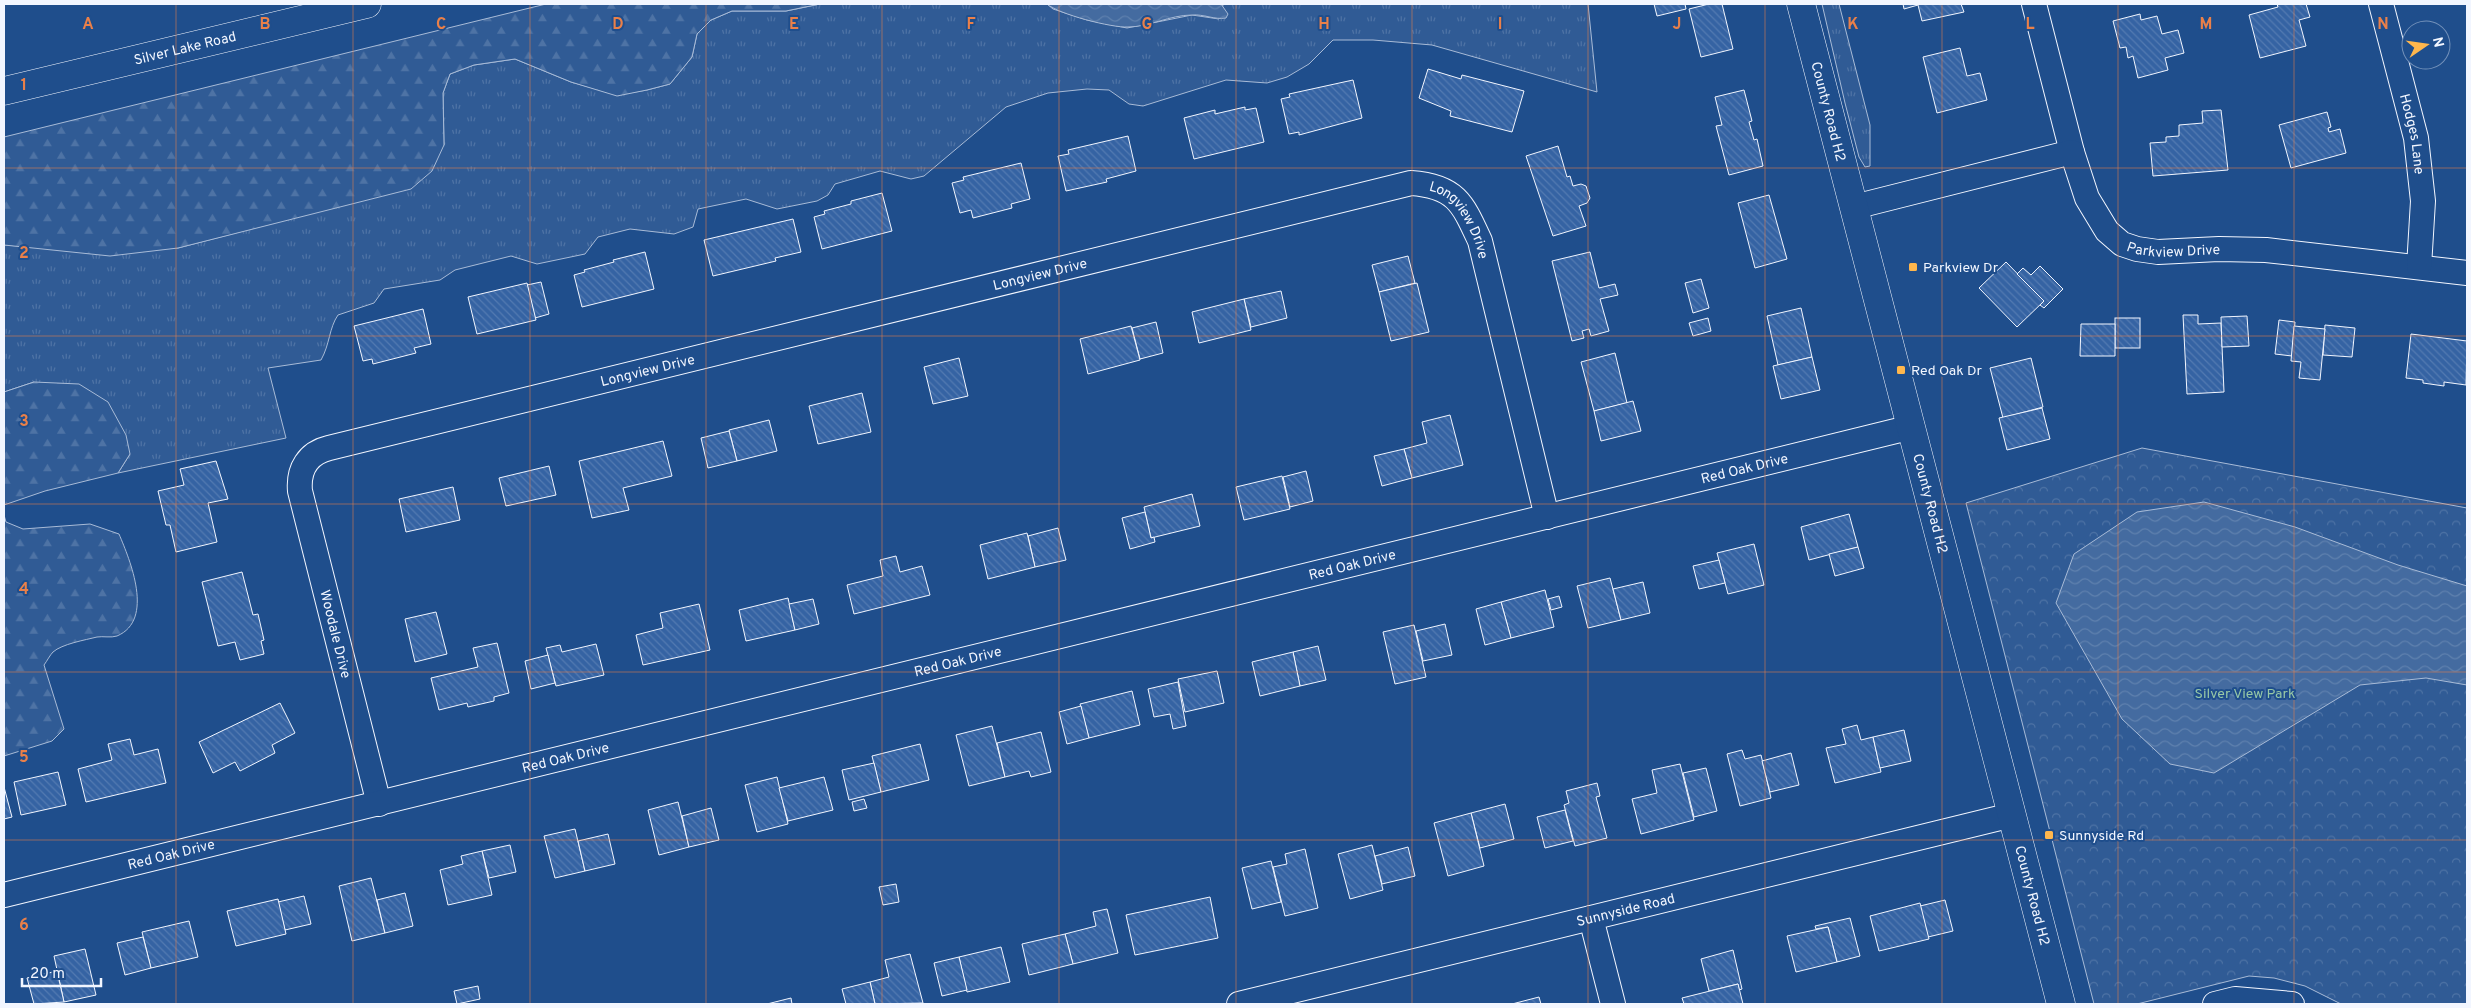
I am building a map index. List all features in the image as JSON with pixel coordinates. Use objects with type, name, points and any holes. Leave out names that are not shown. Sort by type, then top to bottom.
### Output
[{"type":"street","name":"Silver Lake Road","points":[[4,91],[367,4]]},
{"type":"street","name":"County Road H2","points":[[1801,4],[2061,1004]]},
{"type":"street","name":"Parkview Drive","points":[[2034,4],[2072,152],[2087,198],[2107,231],[2122,244],[2137,250],[2158,252],[2219,249],[2266,250],[2467,273]]},
{"type":"street","name":"Hodges Lane","points":[[2382,4],[2416,138],[2423,201],[2419,267]]},
{"type":"street","points":[[1854,207],[2072,152]]},
{"type":"street","name":"Longview Drive","points":[[304,465],[315,451],[1411,183],[1430,184],[1447,192],[1462,204],[1480,241],[1547,517]]},
{"type":"street","name":"Red Oak Drive","points":[[4,896],[1912,427]]},
{"type":"street","name":"Woodale Drive","points":[[304,465],[299,477],[300,491],[379,804]]},
{"type":"street","name":"Sunnyside Road","points":[[1239,1004],[2012,815]]},
{"type":"street","points":[[1591,918],[1614,1004]]},
{"type":"street","points":[[2215,1004],[2235,999],[2292,1004]]},
{"type":"green space","points":[[546,4],[820,4],[786,11],[732,11],[711,20],[697,34],[692,57],[670,84],[617,96],[571,82],[515,59],[474,65],[450,74],[443,93],[444,145],[432,171],[411,189],[178,248],[110,256],[4,245],[4,137]]},
{"type":"green space","points":[[820,4],[1047,4],[1053,9],[1087,20],[1127,28],[1192,15],[1219,19],[1223,5],[1221,4],[1588,4],[1597,92],[1432,45],[1373,40],[1333,40],[1309,64],[1287,77],[1267,83],[1226,80],[1143,106],[1129,104],[1109,90],[1087,89],[1048,93],[1006,107],[924,176],[911,179],[880,171],[835,184],[828,195],[817,201],[777,209],[746,199],[698,209],[693,227],[674,234],[630,229],[598,237],[585,254],[537,264],[511,256],[455,270],[440,280],[384,289],[374,303],[338,315],[321,360],[268,368],[286,438],[118,473],[130,454],[34,382],[4,392],[4,245],[178,248],[274,223],[444,145],[443,93],[450,74],[474,65],[515,59],[571,82],[617,95],[647,90],[670,84],[692,57],[697,34],[711,20],[732,11],[786,11]]},
{"type":"green space","points":[[1822,4],[1839,4],[1870,125],[1870,166],[1865,167],[1859,157]]},
{"type":"green space","points":[[34,382],[79,384],[108,402],[126,435],[130,454],[118,473],[45,491],[4,505],[4,392]]},
{"type":"green space","name":"Silver View Park","points":[[2142,448],[2467,508],[2467,1004],[2341,1004],[2305,986],[2274,978],[2249,976],[2137,1004],[2094,1004],[1966,503]]},
{"type":"green space","points":[[4,515],[6,522],[23,529],[90,524],[119,534],[133,573],[137,604],[135,617],[128,628],[117,636],[97,637],[74,643],[57,649],[52,653],[44,665],[64,729],[52,741],[4,756]]},
{"type":"water","points":[[1047,4],[1221,4],[1228,14],[1226,18],[1196,15],[1184,16],[1144,25],[1120,27],[1073,16]]},
{"type":"water","points":[[2204,502],[2295,527],[2398,565],[2467,586],[2467,685],[2426,678],[2360,685],[2214,773],[2170,764],[2122,719],[2056,603],[2074,554],[2137,512]]},
{"type":"building","points":[[1654,4],[1685,4],[1686,9],[1657,16]]},
{"type":"building","points":[[1709,4],[1722,4],[1733,49],[1701,57],[1689,9]]},
{"type":"building","points":[[1903,4],[1961,4],[1964,12],[1922,21],[1918,5],[1904,9]]},
{"type":"building","points":[[2277,4],[2306,4],[2310,17],[2299,20],[2306,46],[2260,58],[2249,15],[2278,7]]},
{"type":"building","points":[[2140,14],[2141,20],[2157,16],[2162,34],[2178,30],[2184,53],[2165,58],[2168,70],[2138,78],[2133,56],[2128,58],[2126,47],[2120,48],[2113,21]]},
{"type":"building","points":[[1960,48],[1967,76],[1980,73],[1987,100],[1937,113],[1923,57]]},
{"type":"building","points":[[1428,69],[1461,79],[1462,75],[1524,91],[1512,132],[1450,116],[1451,111],[1419,98]]},
{"type":"building","points":[[1353,80],[1362,118],[1299,135],[1299,132],[1289,134],[1281,99],[1290,97],[1289,94]]},
{"type":"building","points":[[1744,90],[1752,121],[1749,122],[1754,140],[1757,139],[1763,166],[1729,175],[1716,126],[1722,125],[1715,97]]},
{"type":"building","points":[[1245,107],[1245,110],[1256,108],[1264,142],[1194,159],[1184,118],[1215,110],[1215,114]]},
{"type":"building","points":[[2221,110],[2228,170],[2153,176],[2150,143],[2166,142],[2166,137],[2179,136],[2179,125],[2203,123],[2202,111]]},
{"type":"building","points":[[2327,112],[2331,127],[2328,128],[2329,132],[2340,129],[2346,153],[2291,168],[2279,125]]},
{"type":"building","points":[[1128,136],[1136,171],[1106,179],[1107,182],[1066,191],[1058,156],[1069,154],[1068,150]]},
{"type":"building","points":[[1558,146],[1567,177],[1570,176],[1573,186],[1581,184],[1586,186],[1590,198],[1587,203],[1579,206],[1586,226],[1553,236],[1526,156]]},
{"type":"building","points":[[1021,163],[1030,199],[1011,204],[1012,208],[973,218],[971,210],[960,213],[952,183],[964,180],[963,177]]},
{"type":"building","points":[[882,193],[892,231],[822,249],[814,217],[825,214],[824,211],[851,204],[851,201]]},
{"type":"building","points":[[1769,195],[1787,259],[1755,268],[1738,203]]},
{"type":"building","points":[[793,219],[801,252],[775,258],[776,261],[713,276],[704,240]]},
{"type":"building","points":[[645,252],[654,289],[582,307],[574,275],[585,272],[584,270],[614,262],[613,260]]},
{"type":"building","points":[[1590,252],[1599,288],[1615,284],[1618,295],[1600,299],[1609,331],[1591,336],[1589,329],[1582,331],[1584,338],[1572,341],[1552,261]]},
{"type":"building","points":[[1408,256],[1415,283],[1379,292],[1372,265]]},
{"type":"building","points":[[2006,262],[2044,301],[2017,327],[1979,288]]},
{"type":"building","points":[[2040,266],[2063,289],[2044,308],[2040,305],[2044,301],[2017,274],[2023,268],[2031,275]]},
{"type":"building","points":[[1701,279],[1709,308],[1693,313],[1685,283]]},
{"type":"building","points":[[541,282],[549,314],[535,318],[527,285]]},
{"type":"building","points":[[527,283],[536,320],[477,334],[468,297]]},
{"type":"building","points":[[1417,283],[1429,332],[1391,341],[1379,292]]},
{"type":"building","points":[[1281,291],[1287,318],[1251,327],[1244,299]]},
{"type":"building","points":[[1244,299],[1251,330],[1199,343],[1192,312]]},
{"type":"building","points":[[1801,308],[1812,357],[1778,365],[1767,316]]},
{"type":"building","points":[[423,309],[431,344],[414,348],[416,353],[373,364],[372,359],[363,361],[354,326]]},
{"type":"building","points":[[2183,315],[2198,315],[2198,324],[2221,323],[2224,392],[2187,394]]},
{"type":"building","points":[[2247,316],[2249,346],[2222,347],[2221,317]]},
{"type":"building","points":[[1708,318],[1711,331],[1693,336],[1689,323]]},
{"type":"building","points":[[2115,318],[2140,318],[2140,348],[2115,348]]},
{"type":"building","points":[[2279,320],[2295,322],[2292,356],[2275,354]]},
{"type":"building","points":[[1156,322],[1163,353],[1140,359],[1132,328]]},
{"type":"building","points":[[2081,324],[2115,324],[2115,356],[2080,356]]},
{"type":"building","points":[[2325,325],[2355,328],[2352,357],[2323,355]]},
{"type":"building","points":[[1131,326],[1140,360],[1088,374],[1080,339]]},
{"type":"building","points":[[2294,326],[2325,329],[2320,380],[2299,378],[2301,362],[2291,361]]},
{"type":"building","points":[[2411,334],[2467,341],[2466,385],[2444,382],[2444,386],[2423,383],[2423,380],[2406,378]]},
{"type":"building","points":[[1615,353],[1627,403],[1594,411],[1581,362]]},
{"type":"building","points":[[1812,357],[1820,390],[1781,399],[1773,366]]},
{"type":"building","points":[[959,358],[968,396],[933,404],[924,367]]},
{"type":"building","points":[[2031,358],[2043,407],[2003,418],[1990,368]]},
{"type":"building","points":[[862,393],[871,432],[818,444],[809,406]]},
{"type":"building","points":[[1633,401],[1641,431],[1601,441],[1594,411]]},
{"type":"building","points":[[2042,408],[2050,439],[2007,450],[1999,418]]},
{"type":"building","points":[[1450,415],[1463,465],[1412,478],[1404,449],[1427,443],[1422,422]]},
{"type":"building","points":[[769,420],[777,451],[737,461],[729,430]]},
{"type":"building","points":[[729,431],[737,461],[708,468],[701,438]]},
{"type":"building","points":[[663,441],[672,476],[623,488],[629,510],[592,518],[579,461]]},
{"type":"building","points":[[1404,449],[1412,478],[1382,486],[1374,456]]},
{"type":"building","points":[[216,461],[228,499],[208,503],[217,542],[176,552],[170,525],[166,525],[158,491],[184,485],[180,469]]},
{"type":"building","points":[[549,466],[556,495],[506,506],[499,478]]},
{"type":"building","points":[[1306,471],[1313,501],[1290,507],[1283,477]]},
{"type":"building","points":[[1282,476],[1290,509],[1244,520],[1236,487]]},
{"type":"building","points":[[453,487],[460,520],[406,532],[399,499]]},
{"type":"building","points":[[1192,494],[1200,526],[1151,538],[1144,507]]},
{"type":"building","points":[[1145,512],[1151,538],[1154,537],[1155,542],[1130,549],[1122,518]]},
{"type":"building","points":[[1849,514],[1858,547],[1809,560],[1801,527]]},
{"type":"building","points":[[1058,528],[1066,560],[1035,567],[1028,536]]},
{"type":"building","points":[[1027,533],[1035,567],[988,579],[980,545]]},
{"type":"building","points":[[1754,544],[1764,585],[1728,594],[1717,553]]},
{"type":"building","points":[[1858,547],[1864,568],[1835,576],[1829,554]]},
{"type":"building","points":[[896,556],[900,572],[922,566],[930,595],[854,614],[847,585],[883,576],[880,560]]},
{"type":"building","points":[[1719,560],[1725,583],[1699,589],[1693,566]]},
{"type":"building","points":[[242,572],[253,615],[258,614],[264,640],[261,641],[264,654],[240,660],[235,642],[218,646],[202,582]]},
{"type":"building","points":[[1610,578],[1621,620],[1588,628],[1577,586]]},
{"type":"building","points":[[1643,582],[1650,613],[1621,620],[1613,589]]},
{"type":"building","points":[[1545,590],[1554,627],[1511,638],[1501,602]]},
{"type":"building","points":[[1559,596],[1562,607],[1551,610],[1548,599]]},
{"type":"building","points":[[788,598],[795,630],[746,641],[739,610]]},
{"type":"building","points":[[813,599],[819,624],[795,630],[789,604]]},
{"type":"building","points":[[1501,602],[1511,638],[1485,645],[1476,609]]},
{"type":"building","points":[[699,604],[710,650],[643,665],[636,635],[663,628],[660,613]]},
{"type":"building","points":[[436,612],[447,654],[415,662],[405,619]]},
{"type":"building","points":[[1445,624],[1452,655],[1423,661],[1416,631]]},
{"type":"building","points":[[1414,625],[1426,677],[1395,684],[1383,632]]},
{"type":"building","points":[[497,643],[509,693],[494,697],[494,701],[468,707],[467,703],[439,710],[431,678],[478,667],[473,648]]},
{"type":"building","points":[[596,644],[604,675],[556,686],[546,648],[560,645],[562,652]]},
{"type":"building","points":[[1318,646],[1326,680],[1300,686],[1293,652]]},
{"type":"building","points":[[1293,652],[1300,686],[1260,696],[1252,662]]},
{"type":"building","points":[[548,655],[555,683],[531,689],[525,661]]},
{"type":"building","points":[[1217,671],[1224,703],[1185,712],[1178,679]]},
{"type":"building","points":[[1178,682],[1186,726],[1173,729],[1170,714],[1154,717],[1148,689]]},
{"type":"building","points":[[1132,691],[1140,725],[1089,738],[1080,704]]},
{"type":"building","points":[[280,703],[295,733],[272,745],[275,753],[240,771],[235,762],[213,773],[199,742]]},
{"type":"building","points":[[1081,706],[1089,738],[1067,744],[1059,712]]},
{"type":"building","points":[[1857,725],[1861,740],[1873,737],[1881,772],[1835,783],[1826,748],[1846,744],[1842,729]]},
{"type":"building","points":[[992,726],[1005,777],[969,786],[956,735]]},
{"type":"building","points":[[1904,730],[1911,761],[1880,768],[1873,737]]},
{"type":"building","points":[[1041,732],[1051,772],[1031,777],[1029,771],[1005,777],[997,743]]},
{"type":"building","points":[[130,739],[134,755],[158,749],[166,783],[86,802],[78,769],[112,760],[108,744]]},
{"type":"building","points":[[920,744],[929,780],[881,792],[872,756]]},
{"type":"building","points":[[1742,750],[1745,759],[1761,755],[1771,798],[1740,806],[1727,754]]},
{"type":"building","points":[[1791,753],[1799,785],[1770,792],[1762,761]]},
{"type":"building","points":[[874,763],[881,792],[849,800],[842,770]]},
{"type":"building","points":[[1680,764],[1694,820],[1641,834],[1632,799],[1657,793],[1652,770]]},
{"type":"building","points":[[1706,768],[1717,811],[1694,817],[1683,773]]},
{"type":"building","points":[[58,772],[66,805],[21,815],[14,782]]},
{"type":"building","points":[[777,777],[788,824],[757,832],[745,785]]},
{"type":"building","points":[[824,777],[833,810],[788,821],[779,788]]},
{"type":"building","points":[[1597,783],[1600,796],[1596,797],[1607,838],[1575,846],[1564,805],[1569,803],[1566,791]]},
{"type":"building","points":[[4,787],[12,817],[4,819]]},
{"type":"building","points":[[864,799],[867,808],[854,811],[852,802]]},
{"type":"building","points":[[678,802],[689,847],[659,855],[648,810]]},
{"type":"building","points":[[1505,804],[1514,839],[1480,848],[1471,813]]},
{"type":"building","points":[[711,808],[719,840],[689,847],[682,816]]},
{"type":"building","points":[[1565,810],[1573,841],[1545,848],[1537,817]]},
{"type":"building","points":[[1471,813],[1484,866],[1448,876],[1434,823]]},
{"type":"building","points":[[575,829],[585,871],[555,878],[544,836]]},
{"type":"building","points":[[608,834],[615,864],[585,871],[578,841]]},
{"type":"building","points":[[510,845],[516,872],[489,878],[482,851]]},
{"type":"building","points":[[1372,845],[1383,890],[1350,899],[1338,854]]},
{"type":"building","points":[[1408,847],[1415,876],[1382,884],[1375,856]]},
{"type":"building","points":[[1305,849],[1318,908],[1285,916],[1273,867],[1287,864],[1285,854]]},
{"type":"building","points":[[482,851],[492,895],[448,905],[440,870],[463,864],[461,856]]},
{"type":"building","points":[[1271,861],[1281,902],[1252,909],[1242,868]]},
{"type":"building","points":[[371,878],[385,933],[352,941],[339,886]]},
{"type":"building","points":[[896,884],[899,902],[883,905],[879,887]]},
{"type":"building","points":[[405,893],[413,926],[385,933],[377,900]]},
{"type":"building","points":[[304,896],[311,924],[285,930],[278,902]]},
{"type":"building","points":[[1210,897],[1218,938],[1135,955],[1126,915]]},
{"type":"building","points":[[278,899],[286,934],[236,946],[227,911]]},
{"type":"building","points":[[1945,900],[1953,931],[1928,937],[1920,906]]},
{"type":"building","points":[[1920,903],[1929,939],[1879,951],[1870,916]]},
{"type":"building","points":[[1107,909],[1118,953],[1073,964],[1065,934],[1096,926],[1093,912]]},
{"type":"building","points":[[1850,918],[1860,956],[1837,962],[1828,927],[1816,929],[1815,926]]},
{"type":"building","points":[[189,921],[198,957],[151,968],[142,932]]},
{"type":"building","points":[[1828,927],[1837,962],[1796,972],[1787,936]]},
{"type":"building","points":[[1065,934],[1073,964],[1029,975],[1022,944]]},
{"type":"building","points":[[143,937],[151,968],[125,975],[117,943]]},
{"type":"building","points":[[1001,947],[1010,982],[967,992],[959,957]]},
{"type":"building","points":[[85,949],[96,995],[64,1002],[54,956]]},
{"type":"building","points":[[1733,950],[1742,989],[1739,990],[1738,984],[1709,991],[1701,959]]},
{"type":"building","points":[[910,954],[923,1003],[875,1004],[870,982],[889,977],[885,960]]},
{"type":"building","points":[[959,957],[967,990],[942,996],[934,963]]},
{"type":"building","points":[[57,971],[64,1002],[34,1004],[27,978]]},
{"type":"building","points":[[870,982],[875,1004],[846,1004],[842,989]]},
{"type":"building","points":[[1738,984],[1743,1004],[1684,1004],[1682,998]]},
{"type":"building","points":[[478,986],[480,999],[457,1004],[454,991]]},
{"type":"building","points":[[1539,997],[1541,1004],[1512,1004]]},
{"type":"building","points":[[791,998],[792,1004],[767,1004]]},
{"type":"place","name":"Parkview Dr","points":[[1913,267]]},
{"type":"place","name":"Red Oak Dr","points":[[1901,370]]},
{"type":"place","name":"Sunnyside Rd","points":[[2049,835]]}]
